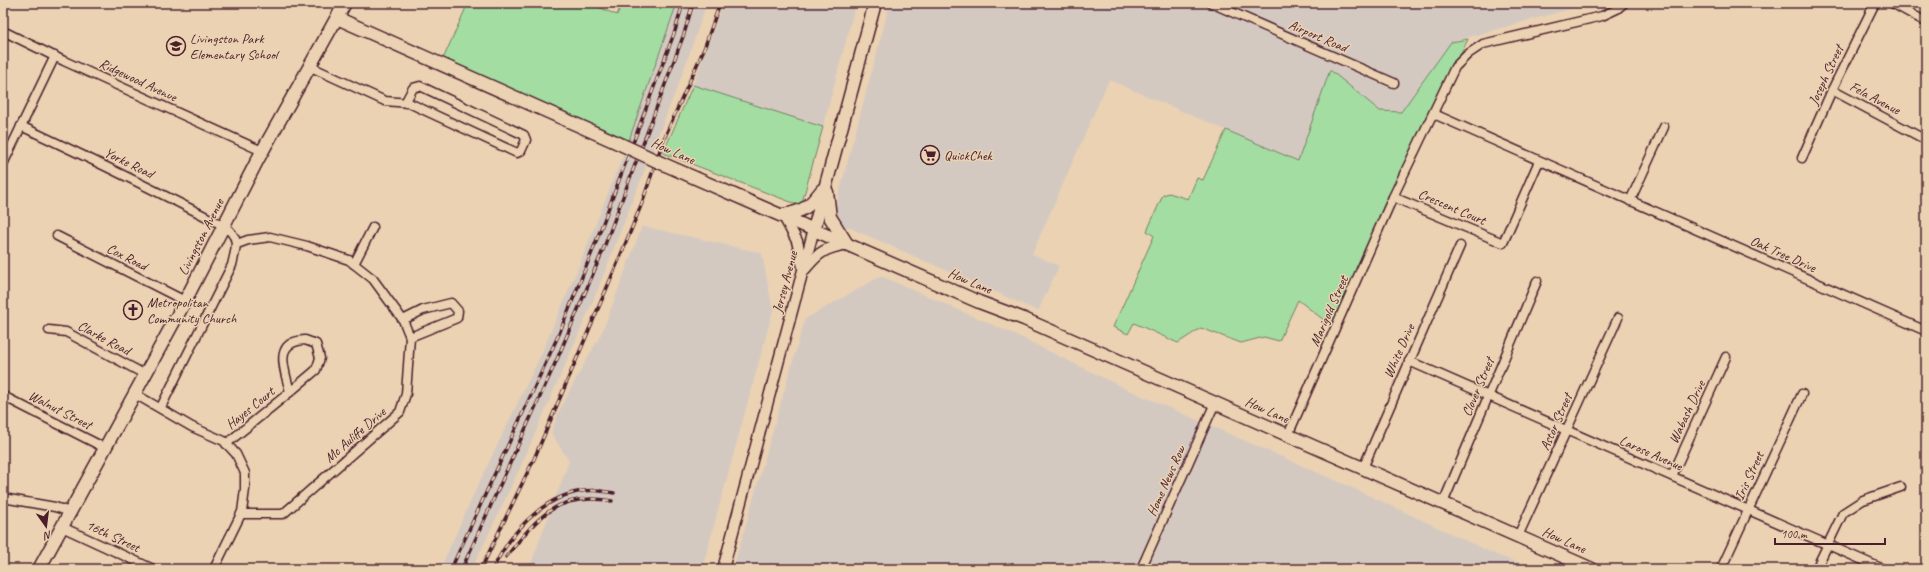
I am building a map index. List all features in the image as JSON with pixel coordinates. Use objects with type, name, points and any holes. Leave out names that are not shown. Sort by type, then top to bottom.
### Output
[{"type":"main road","name":"Livingston Avenue","points":[[39,569],[146,375],[262,151],[311,67],[345,3]]},
{"type":"main road","name":"Jersey Avenue","points":[[814,229],[876,3]]},
{"type":"main road","name":"How Lane","points":[[337,18],[661,163],[1215,403],[1592,569]]},
{"type":"main road","points":[[783,215],[807,208],[826,184]]},
{"type":"main road","points":[[826,184],[830,217],[847,244]]},
{"type":"street","name":"Airport Road","points":[[1211,3],[1394,83]]},
{"type":"street","name":"Crescent Court","points":[[1540,161],[1503,243],[1394,197],[1455,67],[1468,54],[1483,44],[1602,16],[1617,9],[1624,3]]},
{"type":"street","name":"Joseph Street","points":[[1802,158],[1832,90],[1875,3]]},
{"type":"street","points":[[1892,3],[1926,22]]},
{"type":"street","name":"Ridgewood Avenue","points":[[3,31],[54,56],[262,151]]},
{"type":"street","points":[[3,164],[54,56]]},
{"type":"street","points":[[311,67],[385,101],[405,103],[517,153],[521,151],[526,140],[524,135],[420,86],[413,88],[405,103]]},
{"type":"street","name":"Fela Avenue","points":[[1832,90],[1926,140]]},
{"type":"street","points":[[1434,114],[1630,201],[1664,127]]},
{"type":"street","name":"Yorke Road","points":[[21,126],[119,172],[224,226]]},
{"type":"street","name":"Marigold Street","points":[[1288,435],[1394,197]]},
{"type":"street","name":"Oak Tree Drive","points":[[1630,201],[1926,331]]},
{"type":"street","points":[[783,215],[797,241],[803,270]]},
{"type":"street","points":[[161,407],[232,265],[237,244],[232,232],[224,226]]},
{"type":"street","points":[[354,264],[373,227]]},
{"type":"street","name":"Jersey Avenue","points":[[723,569],[814,229]]},
{"type":"street","name":"Cox Road","points":[[57,236],[185,301]]},
{"type":"street","name":"Mc Auliffe Drive","points":[[237,244],[248,240],[270,237],[307,246],[349,260],[373,279],[403,320],[410,337],[406,394],[400,412],[283,514],[241,514]]},
{"type":"street","points":[[803,270],[822,251],[847,244]]},
{"type":"street","name":"White Drive","points":[[1362,468],[1460,246]]},
{"type":"street","name":"Clover Street","points":[[1443,503],[1537,281]]},
{"type":"street","points":[[403,320],[423,310],[451,303],[458,311],[457,318],[450,322],[410,337]]},
{"type":"street","name":"Astor Street","points":[[1518,536],[1618,318]]},
{"type":"street","name":"Clarke Road","points":[[49,330],[66,332],[146,375]]},
{"type":"street","name":"Hayes Court","points":[[226,444],[290,392],[316,370],[320,358],[316,344],[305,340],[295,340],[287,346],[283,352],[290,392]]},
{"type":"street","name":"Wabash Drive","points":[[1672,476],[1726,358]]},
{"type":"street","name":"Larose Avenue","points":[[1409,361],[1883,569]]},
{"type":"street","points":[[135,394],[161,407],[192,427],[224,441],[236,454],[244,473],[245,489],[241,514],[214,569]]},
{"type":"street","name":"Iris Street","points":[[1721,569],[1802,394]]},
{"type":"street","name":"Walnut Street","points":[[3,396],[105,448]]},
{"type":"street","name":"Home News Row","points":[[1141,569],[1215,403]]},
{"type":"street","points":[[1816,569],[1843,513],[1862,500],[1901,487]]},
{"type":"street","points":[[3,498],[55,507],[70,512]]},
{"type":"street","name":"16th Street","points":[[62,527],[153,569]]},
{"type":"shaded area","points":[[677,3],[707,3],[682,75],[594,299],[520,468],[472,569],[440,569],[477,487],[538,361],[581,261],[629,140]]},
{"type":"shaded area","points":[[723,3],[856,3],[823,127],[693,85]]},
{"type":"shaded area","points":[[890,3],[1592,3],[1451,42],[1401,112],[1380,111],[1330,71],[1298,161],[1109,80],[1032,254],[1059,266],[1038,311],[832,220]]},
{"type":"shaded area","points":[[642,226],[762,253],[772,306],[774,307],[702,569],[529,569],[569,461],[551,433],[558,413],[603,330]]},
{"type":"shaded area","points":[[881,276],[1014,334],[1122,387],[1353,488],[1499,556],[1538,569],[733,569],[805,319]]},
{"type":"green space","points":[[468,3],[589,3],[617,15],[622,3],[677,3],[629,140],[443,59]]},
{"type":"green space","points":[[1468,39],[1333,327],[1298,300],[1279,341],[1264,337],[1241,343],[1201,328],[1178,343],[1134,323],[1128,334],[1113,327],[1154,236],[1147,231],[1163,195],[1169,193],[1188,199],[1197,178],[1203,180],[1226,130],[1298,161],[1330,70],[1380,111],[1401,112],[1451,42]]},
{"type":"green space","points":[[693,85],[823,127],[801,206],[663,153]]},
{"type":"railway","points":[[451,569],[559,334],[594,247],[675,31],[683,3]]},
{"type":"railway","points":[[462,569],[558,357],[603,250],[684,34],[693,3]]},
{"type":"railway","points":[[481,569],[534,459],[620,257],[642,203],[663,141],[704,49],[720,3]]},
{"type":"railway","points":[[493,569],[500,556],[517,532],[538,511],[550,503],[563,496],[582,491],[614,493]]},
{"type":"railway","points":[[506,557],[528,530],[550,511],[562,504],[577,500],[593,499],[612,501]]},
{"type":"place","name":"Livingston Park Elementary School","points":[[176,46]]},
{"type":"place","name":"QuickChek","points":[[930,155]]},
{"type":"place","name":"Metropolitan Community Church","points":[[133,310]]}]
